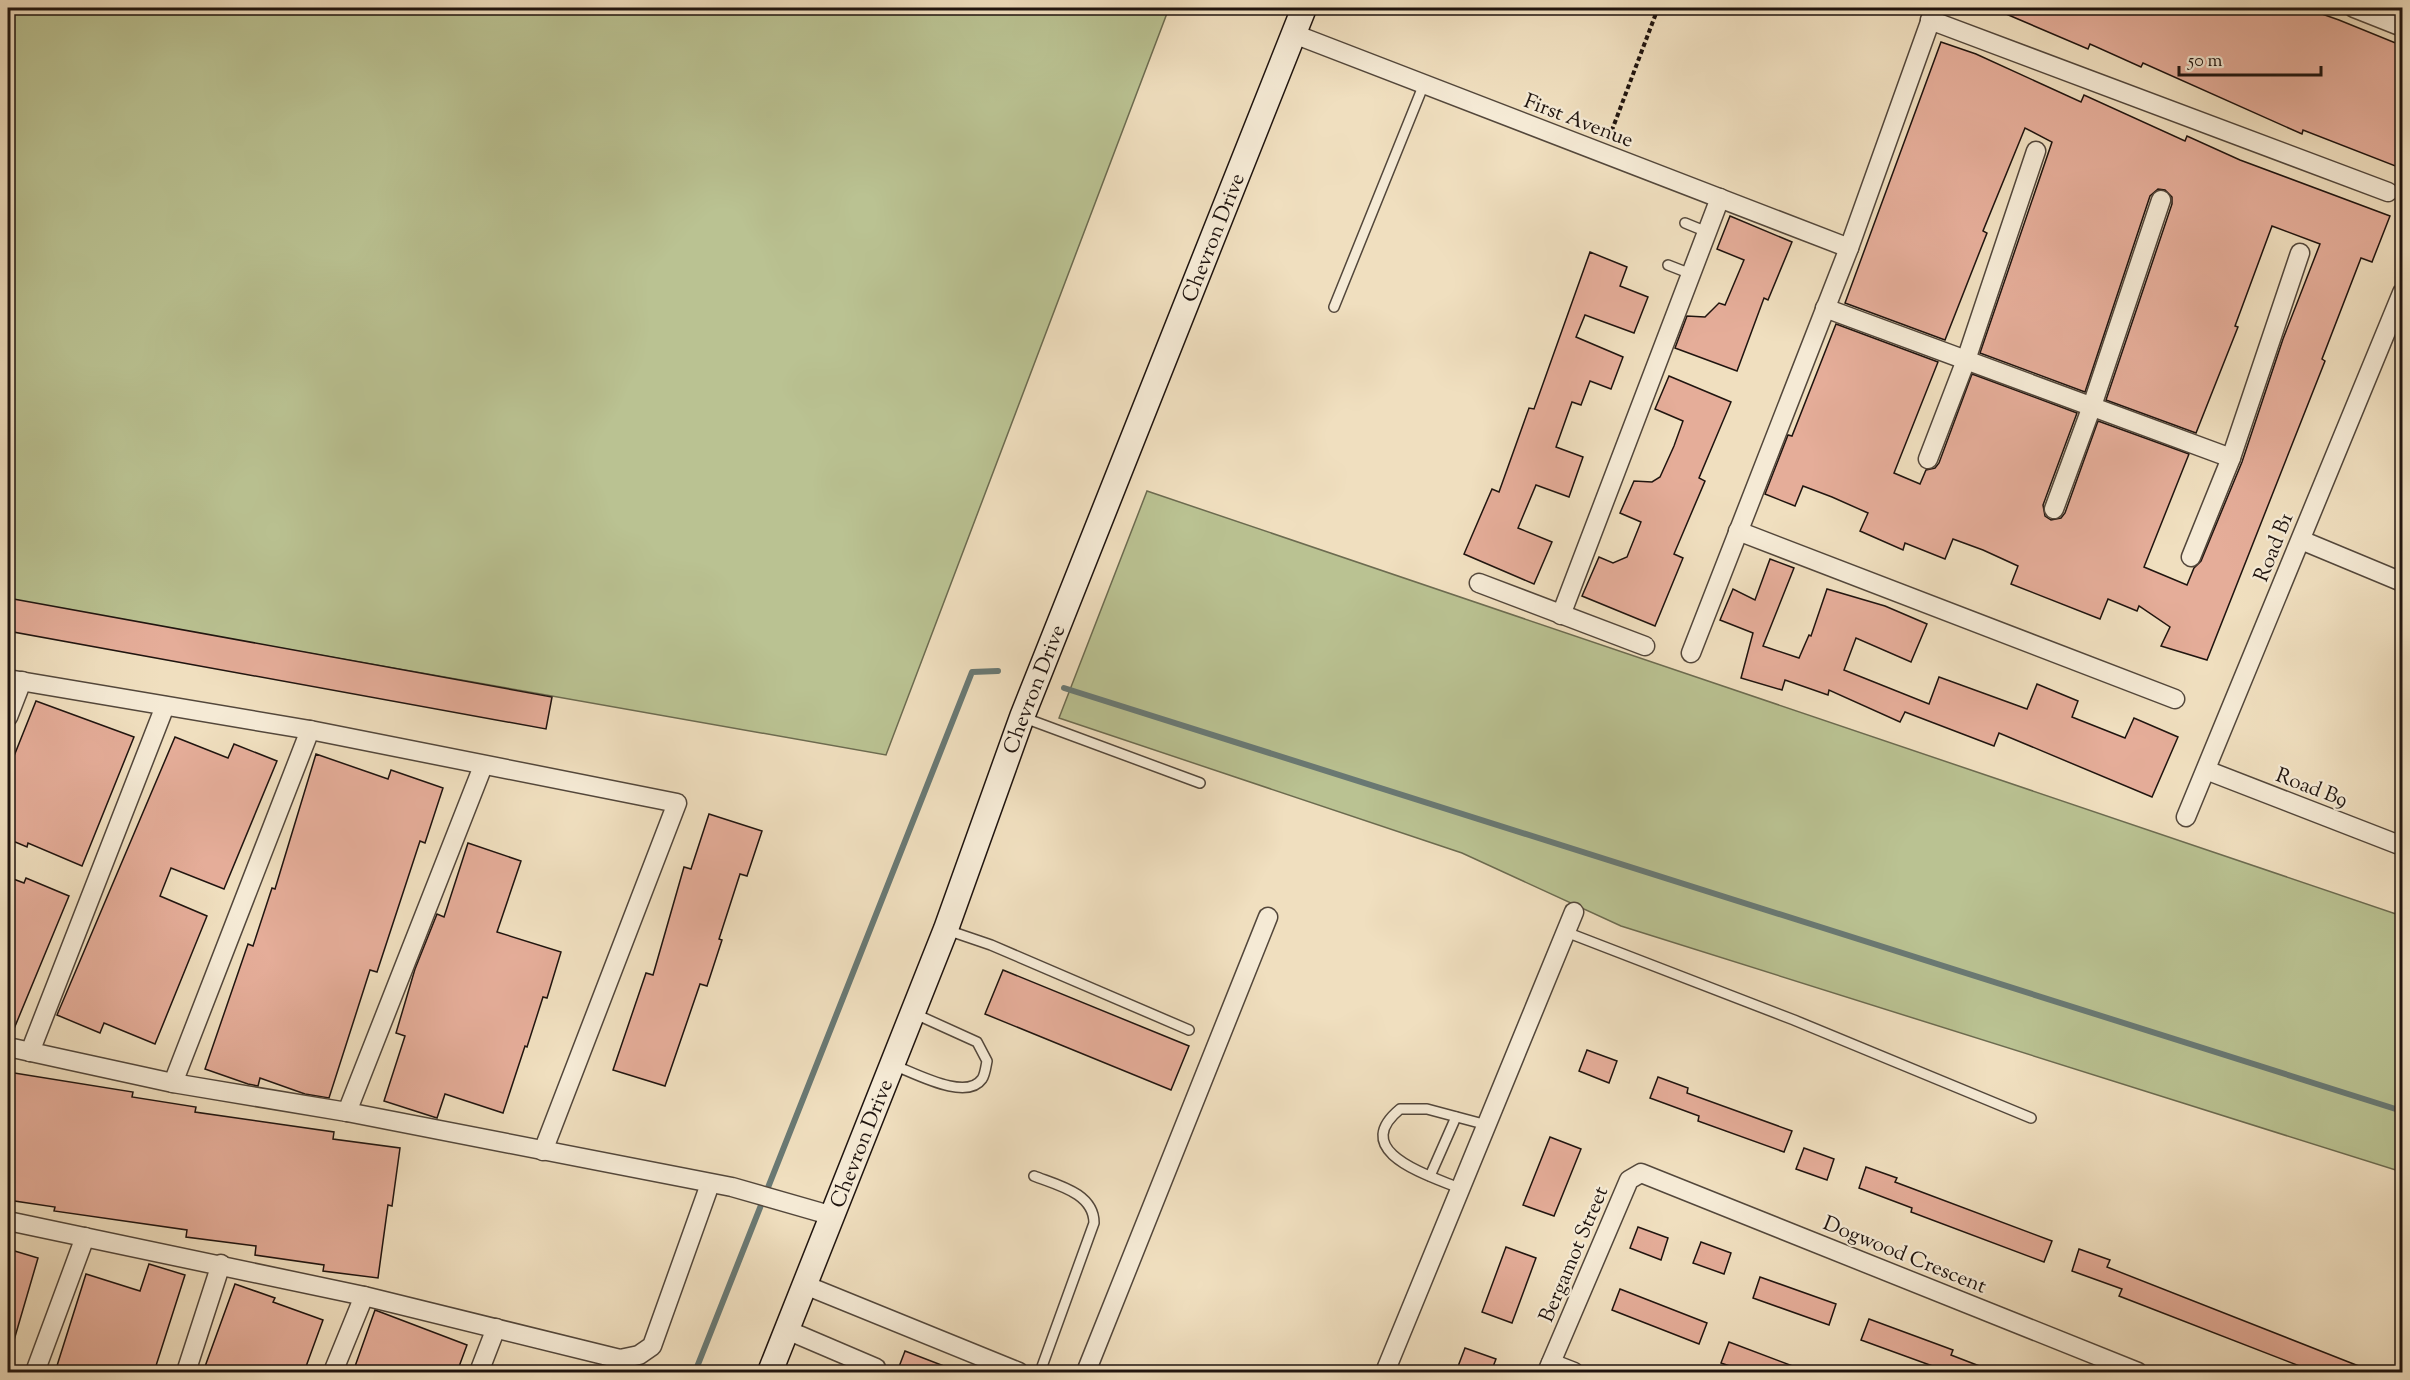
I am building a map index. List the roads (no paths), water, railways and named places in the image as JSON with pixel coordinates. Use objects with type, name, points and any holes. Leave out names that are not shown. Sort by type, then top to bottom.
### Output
[{"type":"main road","name":"Chevron Drive","points":[[770,1372],[946,929],[1022,717],[1304,8]]},
{"type":"street","points":[[2354,8],[2403,27]]},
{"type":"street","points":[[1691,653],[1849,248],[1932,14],[2388,192]]},
{"type":"street","name":"First Avenue","points":[[1294,34],[1849,248]]},
{"type":"street","points":[[1928,459],[1966,360],[2036,151]]},
{"type":"street","points":[[1562,615],[1720,198]]},
{"type":"street","points":[[2054,509],[2092,406],[2161,200]]},
{"type":"street","points":[[2191,557],[2230,458],[2300,253]]},
{"type":"street","name":"Road B1","points":[[2186,817],[2301,540],[2395,331],[2403,293]]},
{"type":"street","points":[[1825,308],[2230,458]]},
{"type":"street","points":[[1738,531],[2175,699]]},
{"type":"street","points":[[2301,540],[2403,582]]},
{"type":"street","points":[[1479,584],[1645,646]]},
{"type":"street","points":[[8,717],[15,680],[310,730],[483,766],[677,802],[543,1151]]},
{"type":"street","points":[[30,1052],[165,706]]},
{"type":"street","points":[[173,1083],[310,730]]},
{"type":"street","points":[[347,1112],[483,766]]},
{"type":"street","name":"Road B9","points":[[2206,770],[2403,846]]},
{"type":"street","points":[[1384,1372],[1574,912]]},
{"type":"street","points":[[1086,1372],[1268,917]]},
{"type":"street","points":[[8,1047],[173,1083],[347,1112],[710,1184],[749,1192],[833,1216]]},
{"type":"street","name":"Bergamot Street","points":[[1549,1368],[1629,1180],[1641,1173],[1656,1177]]},
{"type":"street","name":"Dogwood Crescent","points":[[1656,1177],[2138,1372]]},
{"type":"street","points":[[8,1221],[364,1296],[496,1328],[617,1366],[652,1347],[710,1184]]},
{"type":"street","points":[[35,1372],[85,1236]]},
{"type":"street","points":[[186,1372],[220,1264]]},
{"type":"street","points":[[805,1285],[1019,1372]]},
{"type":"street","points":[[333,1372],[364,1296]]},
{"type":"street","points":[[479,1372],[496,1328]]},
{"type":"street","points":[[787,1330],[876,1368],[874,1372]]},
{"type":"street","points":[[1549,1368],[1574,1372]]},
{"type":"lane","points":[[1334,307],[1424,84]]},
{"type":"lane","points":[[1685,223],[1707,232]]},
{"type":"lane","points":[[1668,265],[1691,274]]},
{"type":"lane","points":[[1022,717],[1200,783]]},
{"type":"lane","points":[[946,929],[991,945],[1188,1030]]},
{"type":"lane","points":[[1566,932],[1794,1020],[2031,1118]]},
{"type":"lane","points":[[893,1064],[955,1089],[970,1088],[982,1079],[987,1061],[977,1042],[913,1013]]},
{"type":"lane","points":[[1461,1189],[1430,1176],[1389,1152],[1383,1145],[1382,1133],[1390,1117],[1400,1109],[1427,1109],[1487,1125]]},
{"type":"lane","points":[[1430,1176],[1456,1117]]},
{"type":"lane","points":[[1034,1176],[1067,1189],[1087,1201],[1094,1210],[1094,1223],[1040,1372]]},
{"type":"waterway","points":[[695,1372],[972,672],[998,671]]},
{"type":"waterway","points":[[1064,688],[2402,1111]]}]
